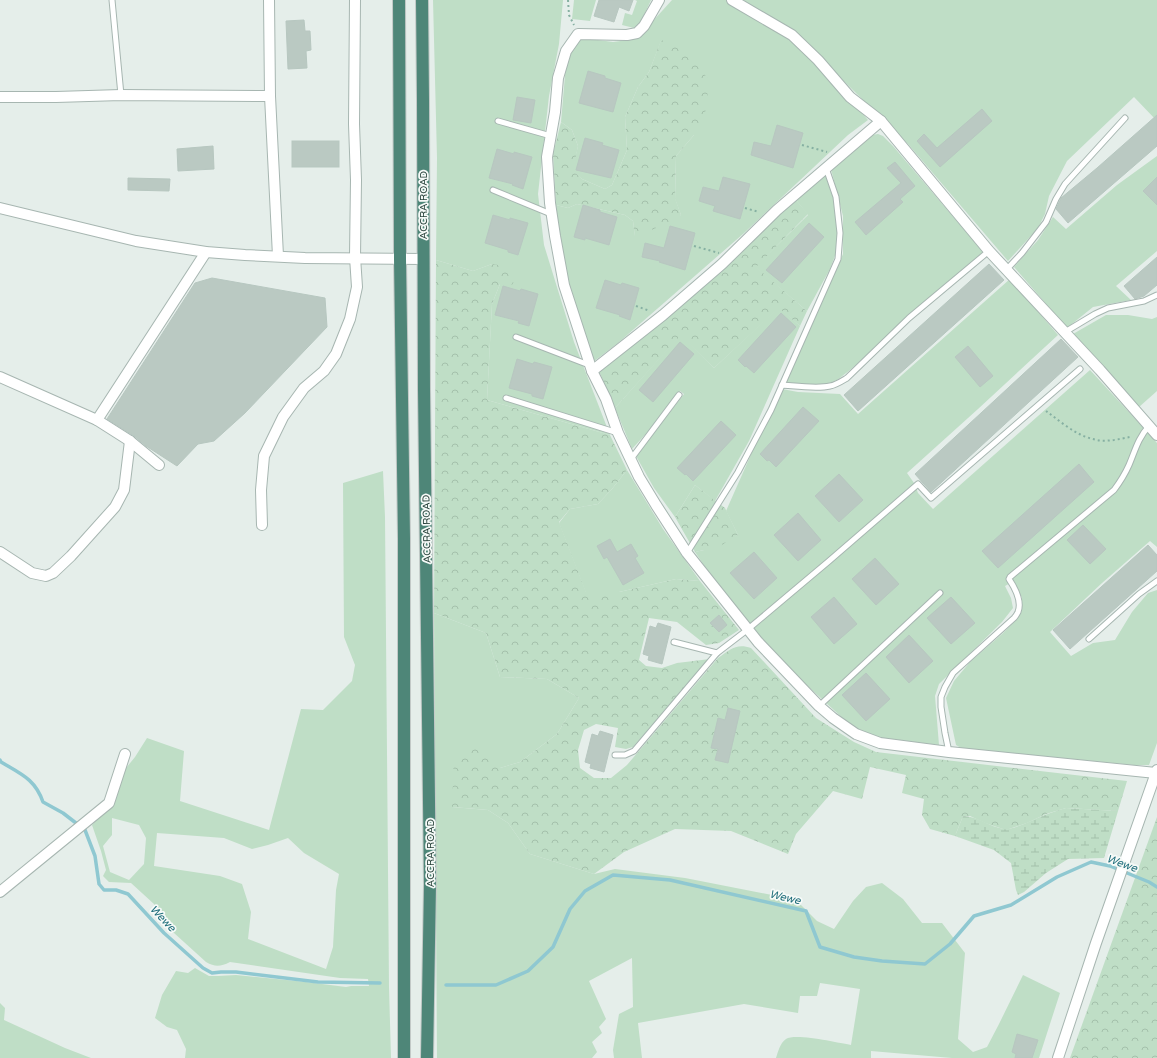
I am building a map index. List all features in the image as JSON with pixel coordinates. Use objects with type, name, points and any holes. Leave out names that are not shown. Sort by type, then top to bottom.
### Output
[{"type":"highway","points":[[399,0],[400,259],[404,538],[404,1058]]},
{"type":"highway","name":"ACCRA ROAD","points":[[422,0],[423,259],[430,884],[427,1058]]},
{"type":"street","points":[[269,0],[270,96],[278,256]]},
{"type":"street","points":[[262,525],[260,490],[264,456],[283,417],[304,388],[324,371],[336,354],[350,318],[357,287],[355,258],[356,180],[354,116],[355,0]]},
{"type":"street","points":[[659,0],[644,26],[637,33],[627,35],[578,34],[566,52],[558,78],[547,157],[552,214],[564,285],[591,368],[606,399],[618,433],[631,459],[656,505],[687,553],[747,630],[819,706],[856,734],[880,743],[950,752],[1157,771],[1058,1058]]},
{"type":"street","points":[[732,0],[792,35],[818,60],[850,97],[880,121],[990,251],[1100,370],[1157,435]]},
{"type":"street","points":[[0,97],[56,97],[121,94],[270,96]]},
{"type":"street","points":[[591,368],[660,318],[730,256],[777,210],[880,121]]},
{"type":"street","points":[[0,208],[136,241],[206,252],[305,258],[423,259]]},
{"type":"street","points":[[97,420],[206,252]]},
{"type":"street","points":[[0,377],[97,420],[130,441],[159,465]]},
{"type":"street","points":[[0,552],[32,573],[46,576],[53,573],[71,556],[115,507],[124,490],[130,441]]},
{"type":"street","points":[[0,892],[109,803],[125,754]]},
{"type":"lane","points":[[112,0],[121,94]]},
{"type":"lane","points":[[1006,269],[1022,253],[1046,222],[1056,199],[1066,184],[1125,118]]},
{"type":"lane","points":[[498,121],[551,136]]},
{"type":"lane","points":[[687,553],[738,472],[771,410],[838,259],[840,233],[836,197],[826,168]]},
{"type":"lane","points":[[492,190],[552,214]]},
{"type":"lane","points":[[782,385],[820,387],[830,386],[847,378],[909,318],[990,251]]},
{"type":"lane","points":[[1065,332],[1108,308],[1144,301],[1157,295]]},
{"type":"lane","points":[[516,337],[591,368]]},
{"type":"lane","points":[[615,755],[625,755],[634,751],[717,653],[747,630],[918,484],[931,498],[1080,369]]},
{"type":"lane","points":[[631,459],[679,396]]},
{"type":"lane","points":[[506,398],[618,433]]},
{"type":"lane","points":[[950,752],[945,733],[941,698],[953,674],[1014,618],[1019,611],[1018,596],[1009,579],[1010,577],[1114,490],[1129,465],[1135,448],[1149,426]]},
{"type":"lane","points":[[1089,639],[1139,594],[1157,581]]},
{"type":"lane","points":[[819,706],[940,593]]},
{"type":"lane","points":[[674,642],[717,653]]},
{"type":"path","points":[[568,0],[568,15],[578,34]]},
{"type":"path","points":[[802,145],[839,156]]},
{"type":"path","points":[[694,246],[730,256]]},
{"type":"path","points":[[1038,405],[1072,430],[1094,440],[1110,441],[1142,436]]},
{"type":"green space","points":[[433,0],[563,0],[559,44],[549,96],[538,194],[544,245],[574,342],[610,435],[487,400],[492,304],[500,284],[492,264],[473,271],[436,260],[437,158]]},
{"type":"green space","points":[[574,0],[596,0],[590,21],[572,19]]},
{"type":"green space","points":[[635,0],[651,0],[640,24],[634,28],[622,25],[625,13],[632,15],[637,1]]},
{"type":"green space","points":[[672,0],[730,0],[794,43],[836,83],[868,120],[848,135],[743,234],[618,343],[593,362],[569,291],[562,256],[556,205],[568,208],[577,204],[625,215],[633,221],[635,236],[681,215],[675,199],[676,156],[694,135],[661,41],[649,72],[638,87],[625,117],[627,150],[612,185],[605,189],[582,179],[572,171],[578,146],[572,130],[561,122],[566,64],[572,50],[581,39],[613,42],[628,40],[642,33]]},
{"type":"green space","points":[[743,0],[1157,0],[1157,121],[1134,97],[1067,161],[1049,196],[1045,214],[1038,228],[1008,261],[908,144],[807,45]]},
{"type":"green space","points":[[661,40],[680,47],[709,80],[706,110],[694,135],[676,156],[675,198],[681,215],[675,220],[635,237],[633,221],[625,215],[577,204],[568,208],[556,205],[553,154],[561,122],[572,130],[578,146],[573,171],[582,179],[605,189],[612,185],[627,150],[625,117],[638,87],[649,72]]},
{"type":"green space","points":[[878,134],[883,136],[893,146],[983,252],[837,380],[824,385],[785,384],[843,254],[843,216],[831,169],[872,135]]},
{"type":"green space","points":[[1157,156],[1157,251],[1116,286],[1131,300],[1093,307],[1067,328],[1014,267],[1038,240],[1053,217],[1066,229],[1117,185]]},
{"type":"green space","points":[[825,174],[834,201],[838,231],[836,253],[830,269],[807,311],[755,267],[808,215],[796,200]]},
{"type":"green space","points":[[796,200],[808,214],[756,267],[807,311],[800,326],[779,308],[714,368],[681,335],[615,408],[599,371]]},
{"type":"green space","points":[[436,260],[473,271],[492,264],[516,268],[518,273],[512,285],[500,284],[492,304],[487,400],[610,435],[627,470],[598,504],[570,509],[559,522],[586,592],[619,592],[676,579],[700,581],[739,630],[719,643],[706,645],[677,622],[649,618],[639,660],[646,666],[662,668],[677,663],[710,659],[633,747],[626,749],[615,747],[618,728],[596,724],[584,730],[578,750],[580,768],[594,778],[611,778],[627,765],[718,658],[733,648],[741,646],[751,648],[816,718],[854,742],[876,752],[1127,781],[1118,811],[1066,808],[1046,814],[1027,823],[1006,830],[970,816],[963,816],[955,836],[930,829],[922,815],[924,799],[902,793],[906,775],[870,767],[862,799],[833,791],[796,834],[788,854],[731,831],[675,829],[624,852],[594,874],[530,854],[508,823],[488,810],[452,807],[454,755],[482,747],[500,768],[520,762],[557,734],[579,698],[547,679],[500,677],[486,633],[434,613]]},
{"type":"green space","points":[[1010,279],[1058,335],[907,473],[914,483],[918,493],[933,509],[1090,370],[1157,443],[1157,547],[1150,541],[1102,583],[1050,632],[1071,656],[1093,643],[1115,640],[1132,612],[1148,593],[1157,590],[1157,743],[1149,765],[1134,765],[961,748],[956,745],[946,698],[954,681],[970,662],[1017,619],[1022,607],[1022,598],[1014,581],[1005,586],[1011,598],[1013,608],[1002,622],[939,684],[935,696],[939,745],[876,737],[863,733],[848,723],[799,678],[750,625],[718,586],[695,552],[704,550],[738,535],[726,511],[782,389],[798,392],[840,394],[858,414]]},
{"type":"green space","points":[[779,307],[800,326],[749,441],[715,501],[695,485],[675,517],[654,488],[636,456],[684,394],[680,391],[664,414],[632,449],[615,408],[681,334],[714,368]]},
{"type":"green space","points":[[1106,315],[1128,315],[1152,319],[1157,317],[1157,391],[1139,407],[1073,334]]},
{"type":"green space","points":[[627,470],[663,529],[700,581],[676,579],[619,592],[586,593],[559,523],[570,509],[598,504]]},
{"type":"green space","points":[[383,471],[385,517],[389,987],[391,1058],[185,1058],[186,1049],[177,1030],[167,1027],[155,1018],[162,995],[176,971],[188,973],[195,968],[209,976],[236,975],[346,987],[369,986],[368,979],[340,978],[230,962],[220,966],[215,966],[206,962],[163,923],[154,904],[131,883],[109,882],[103,876],[106,870],[92,825],[108,808],[122,773],[135,757],[147,738],[184,751],[180,801],[269,830],[301,709],[323,710],[352,681],[355,665],[344,637],[343,483]],"holes":[[[112,818],[139,825],[146,838],[144,864],[129,880],[110,872],[103,846],[112,835]],[[157,833],[224,838],[252,849],[288,838],[304,853],[339,874],[336,890],[333,947],[326,969],[248,939],[251,912],[242,884],[220,876],[154,866]]]},
{"type":"green space","points":[[695,485],[725,508],[738,535],[712,551],[704,550],[695,552],[675,517]]},
{"type":"green space","points":[[434,613],[486,633],[500,677],[547,679],[579,698],[557,734],[520,762],[500,768],[452,807],[488,810],[508,823],[530,854],[594,874],[615,869],[685,878],[772,895],[800,904],[817,921],[834,929],[853,901],[866,887],[882,883],[903,899],[922,923],[942,923],[965,953],[958,1039],[973,1052],[987,1047],[1023,975],[1060,993],[1039,1058],[952,1058],[871,1051],[871,1058],[776,1058],[782,1043],[791,1037],[808,1038],[851,1045],[860,989],[820,983],[817,996],[800,996],[798,1013],[744,1004],[638,1023],[642,1058],[614,1058],[613,1050],[619,1014],[633,1007],[632,958],[589,981],[606,1019],[599,1027],[602,1033],[592,1042],[597,1052],[592,1058],[437,1058]]},
{"type":"green space","points":[[1066,808],[1118,811],[1104,858],[1068,859],[1046,873],[1024,892],[1018,895],[1011,863],[994,850],[955,836],[963,816],[968,816],[999,828],[1008,829]]},
{"type":"green space","points":[[1157,817],[1157,1058],[1070,1058]]},
{"type":"green space","points":[[0,1003],[5,1008],[4,1020],[65,1048],[91,1058],[0,1058]]},
{"type":"building","points":[[599,0],[633,0],[629,11],[619,7],[614,22],[594,16]]},
{"type":"building","points":[[304,20],[305,31],[310,31],[311,50],[306,51],[307,68],[288,69],[286,21]]},
{"type":"building","points":[[588,71],[621,83],[613,112],[579,103]]},
{"type":"building","points":[[517,97],[535,100],[531,123],[513,120]]},
{"type":"building","points":[[982,109],[992,121],[940,167],[917,141],[924,134],[937,148]]},
{"type":"building","points":[[1157,115],[1157,146],[1068,223],[1056,209],[1061,198]]},
{"type":"building","points":[[777,125],[803,133],[793,168],[751,155],[754,142],[771,146]]},
{"type":"building","points":[[585,138],[603,143],[602,145],[619,150],[611,178],[576,170]]},
{"type":"building","points":[[292,141],[339,141],[339,167],[292,167]]},
{"type":"building","points":[[213,146],[214,169],[178,171],[177,149]]},
{"type":"building","points":[[497,149],[532,157],[523,189],[512,185],[513,184],[489,178]]},
{"type":"building","points":[[895,162],[915,186],[900,199],[903,202],[866,235],[855,222],[901,183],[887,168]]},
{"type":"building","points":[[723,177],[750,184],[740,219],[713,211],[715,206],[699,201],[703,187],[719,191]]},
{"type":"building","points":[[1157,177],[1157,205],[1143,191]]},
{"type":"building","points":[[128,178],[170,179],[169,191],[128,190]]},
{"type":"building","points":[[583,205],[617,217],[609,245],[585,238],[585,240],[574,237]]},
{"type":"building","points":[[493,215],[528,223],[518,255],[508,252],[508,250],[485,243]]},
{"type":"building","points":[[809,223],[824,237],[782,283],[766,270]]},
{"type":"building","points":[[670,226],[695,233],[685,270],[659,262],[660,261],[642,257],[645,243],[664,248]]},
{"type":"building","points":[[1157,257],[1157,285],[1144,296],[1135,299],[1124,286]]},
{"type":"building","points":[[989,264],[1004,280],[858,411],[844,395]]},
{"type":"building","points":[[212,278],[325,298],[327,327],[245,413],[214,441],[198,444],[177,466],[107,419],[195,283]]},
{"type":"building","points":[[605,280],[621,285],[622,283],[639,288],[630,320],[619,316],[620,315],[596,308]]},
{"type":"building","points":[[503,286],[538,294],[529,326],[518,323],[519,321],[495,315]]},
{"type":"building","points":[[781,313],[796,327],[754,373],[738,360]]},
{"type":"building","points":[[1061,339],[1078,357],[931,492],[915,474]]},
{"type":"building","points":[[680,342],[694,354],[653,402],[639,390]]},
{"type":"building","points":[[968,346],[993,376],[980,387],[955,357]]},
{"type":"building","points":[[517,359],[533,364],[534,362],[552,367],[543,399],[532,396],[532,394],[509,388]]},
{"type":"building","points":[[803,407],[819,421],[776,467],[760,454]]},
{"type":"building","points":[[721,421],[736,435],[693,481],[677,468]]},
{"type":"building","points":[[1079,464],[1094,482],[998,568],[982,551]]},
{"type":"building","points":[[839,474],[863,500],[839,522],[815,496]]},
{"type":"building","points":[[798,513],[821,540],[798,561],[774,535]]},
{"type":"building","points":[[1083,525],[1106,549],[1090,564],[1067,540]]},
{"type":"building","points":[[610,539],[617,552],[631,544],[638,556],[635,558],[644,573],[623,585],[607,557],[604,559],[597,546]]},
{"type":"building","points":[[1148,545],[1157,555],[1157,571],[1070,649],[1053,630]]},
{"type":"building","points":[[754,552],[777,578],[754,599],[730,573]]},
{"type":"building","points":[[875,558],[899,584],[876,605],[852,579]]},
{"type":"building","points":[[834,597],[857,624],[834,644],[811,617]]},
{"type":"building","points":[[951,597],[975,623],[951,644],[927,618]]},
{"type":"building","points":[[719,615],[727,625],[719,632],[710,623]]},
{"type":"building","points":[[658,623],[671,627],[662,664],[648,660],[649,656],[643,654],[650,626],[656,628]]},
{"type":"building","points":[[909,635],[933,661],[909,683],[886,657]]},
{"type":"building","points":[[866,673],[890,699],[866,721],[842,695]]},
{"type":"building","points":[[728,708],[740,711],[728,763],[715,760],[718,749],[711,748],[718,718],[725,720]]},
{"type":"building","points":[[600,731],[613,735],[604,772],[590,768],[591,764],[585,762],[592,734],[598,736]]},
{"type":"building","points":[[1017,1034],[1038,1040],[1032,1058],[1015,1058],[1016,1054],[1012,1052]]},
{"type":"waterway","name":"Wewe","points":[[0,760],[31,782],[40,794],[43,802],[63,813],[85,830],[95,856],[99,884],[104,890],[116,890],[128,894],[164,933],[203,968],[212,973],[236,972],[318,982],[380,983]]},
{"type":"waterway","name":"Wewe","points":[[446,985],[496,985],[528,971],[553,947],[570,909],[585,891],[613,875],[670,880],[806,911],[820,947],[854,957],[882,961],[925,964],[950,944],[974,916],[1011,905],[1057,877],[1091,862],[1110,866],[1149,882],[1157,887]]}]
